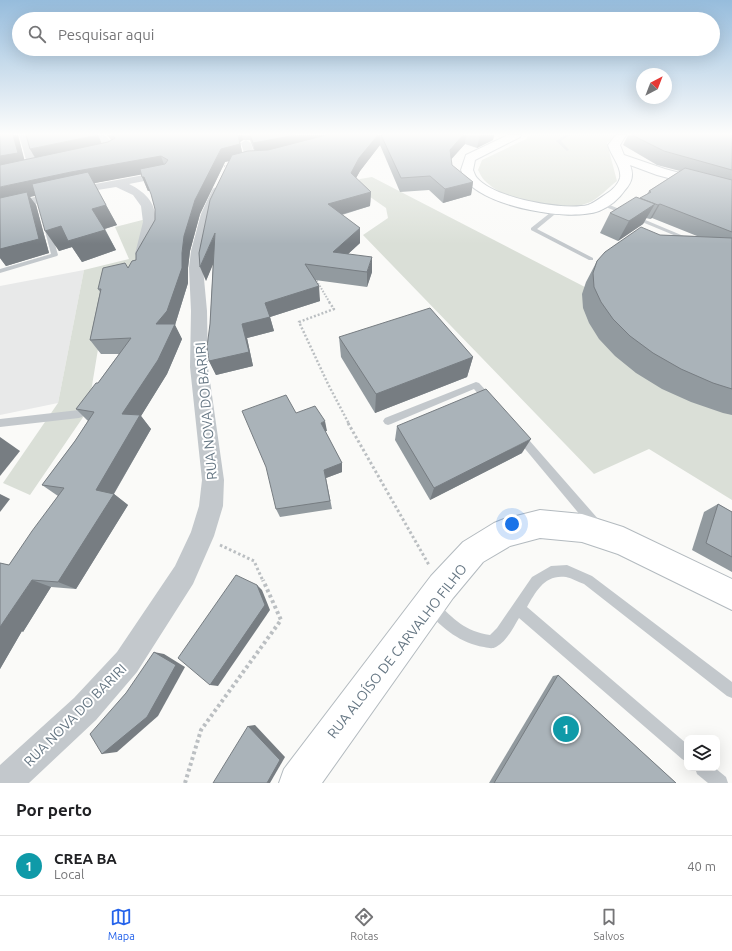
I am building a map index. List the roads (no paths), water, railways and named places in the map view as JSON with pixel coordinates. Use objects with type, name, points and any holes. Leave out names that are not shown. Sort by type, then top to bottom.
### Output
[{"type":"street","name":"RUA NOVA DO BARIRI","points":[[5,783],[85,709],[127,662],[184,575],[202,536],[211,506],[213,480],[199,367],[199,311],[196,268],[198,250],[207,214],[234,172]]},
{"type":"street","points":[[467,172],[469,177],[488,192],[502,198],[518,204],[558,210],[582,210],[603,204],[619,190],[626,180],[627,172]]},
{"type":"street","points":[[662,172],[732,191]]},
{"type":"street","points":[[0,209],[40,204],[118,183],[166,174]]},
{"type":"street","points":[[626,180],[648,176],[676,176]]},
{"type":"street","points":[[118,183],[138,194],[149,209],[151,215],[149,228],[142,254]]},
{"type":"street","name":"RUA ALOÍSO DE CARVALHO FILHO","points":[[298,783],[436,596],[474,552],[504,533],[540,524],[582,528],[623,541],[732,595]]},
{"type":"lane","points":[[603,204],[693,242]]},
{"type":"lane","points":[[558,210],[533,229],[591,259]]},
{"type":"lane","points":[[0,271],[55,255],[44,216]]},
{"type":"lane","points":[[655,233],[661,228]]},
{"type":"lane","points":[[388,421],[476,385],[496,408]]},
{"type":"lane","points":[[0,423],[79,414]]},
{"type":"lane","points":[[511,426],[604,535]]},
{"type":"lane","points":[[436,596],[459,633],[474,640],[492,642],[502,633],[536,581],[551,572],[567,572],[588,580],[732,691]]},
{"type":"lane","points":[[518,608],[684,751]]},
{"type":"lane","points":[[706,771],[720,783]]},
{"type":"place","name":"CREA BA","points":[[566,729]]}]
